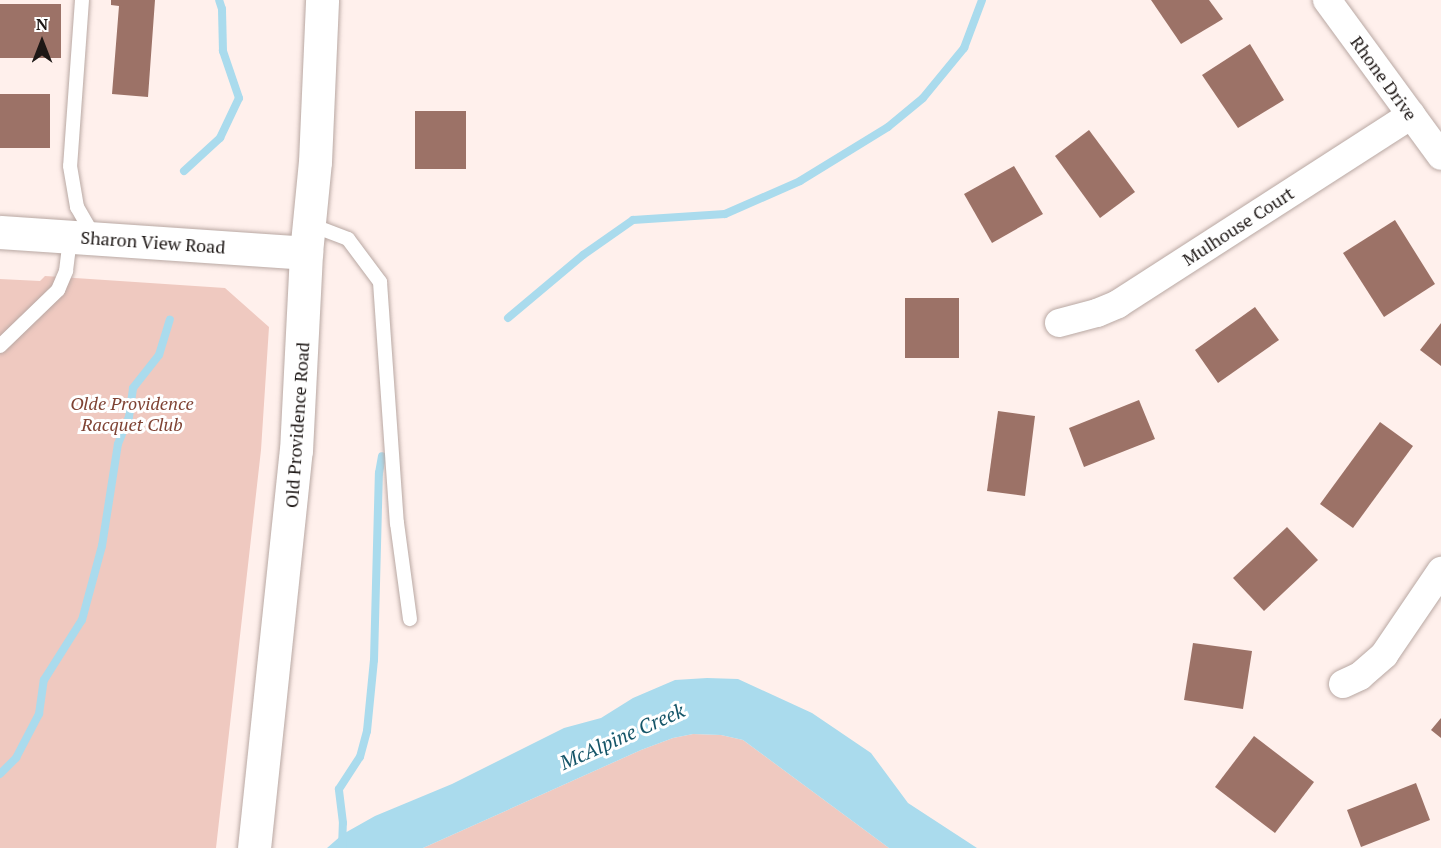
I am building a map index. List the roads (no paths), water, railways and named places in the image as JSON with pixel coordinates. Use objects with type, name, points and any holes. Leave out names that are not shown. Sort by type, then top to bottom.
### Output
[{"type":"street","name":"Old Providence Road","points":[[254,848],[296,451],[308,238],[315,162],[322,0]]},
{"type":"street","name":"Rhone Drive","points":[[1327,0],[1441,156]]},
{"type":"street","name":"Mulhouse Court","points":[[1059,323],[1097,314],[1118,304],[1411,115]]},
{"type":"street","name":"Sharon View Road","points":[[0,232],[82,236],[308,238]]},
{"type":"street","points":[[1343,684],[1360,676],[1384,655],[1441,571]]},
{"type":"lane","points":[[0,346],[58,290],[82,236],[70,166],[82,0]]},
{"type":"lane","points":[[308,238],[348,239],[380,282],[397,523],[410,619]]},
{"type":"water","name":"McAlpine Creek","points":[[738,679],[812,713],[871,753],[908,803],[977,848],[889,848],[743,740],[721,735],[693,734],[673,738],[641,750],[423,848],[327,848],[343,834],[375,816],[452,784],[564,728],[601,718],[633,698],[675,680]]},
{"type":"waterway","points":[[184,171],[220,138],[239,98],[223,51],[222,9],[219,0]]},
{"type":"waterway","points":[[508,318],[583,255],[633,220],[725,214],[800,181],[888,127],[923,98],[964,48],[982,0]]},
{"type":"waterway","points":[[0,774],[16,758],[39,714],[44,680],[82,620],[102,546],[118,444],[129,417],[133,388],[159,355],[170,320]]},
{"type":"waterway","points":[[342,848],[343,823],[339,789],[360,757],[367,731],[374,660],[379,473],[382,456]]},
{"type":"park label","name":"Olde Providence Racquet Club","points":[[132,414]]}]
